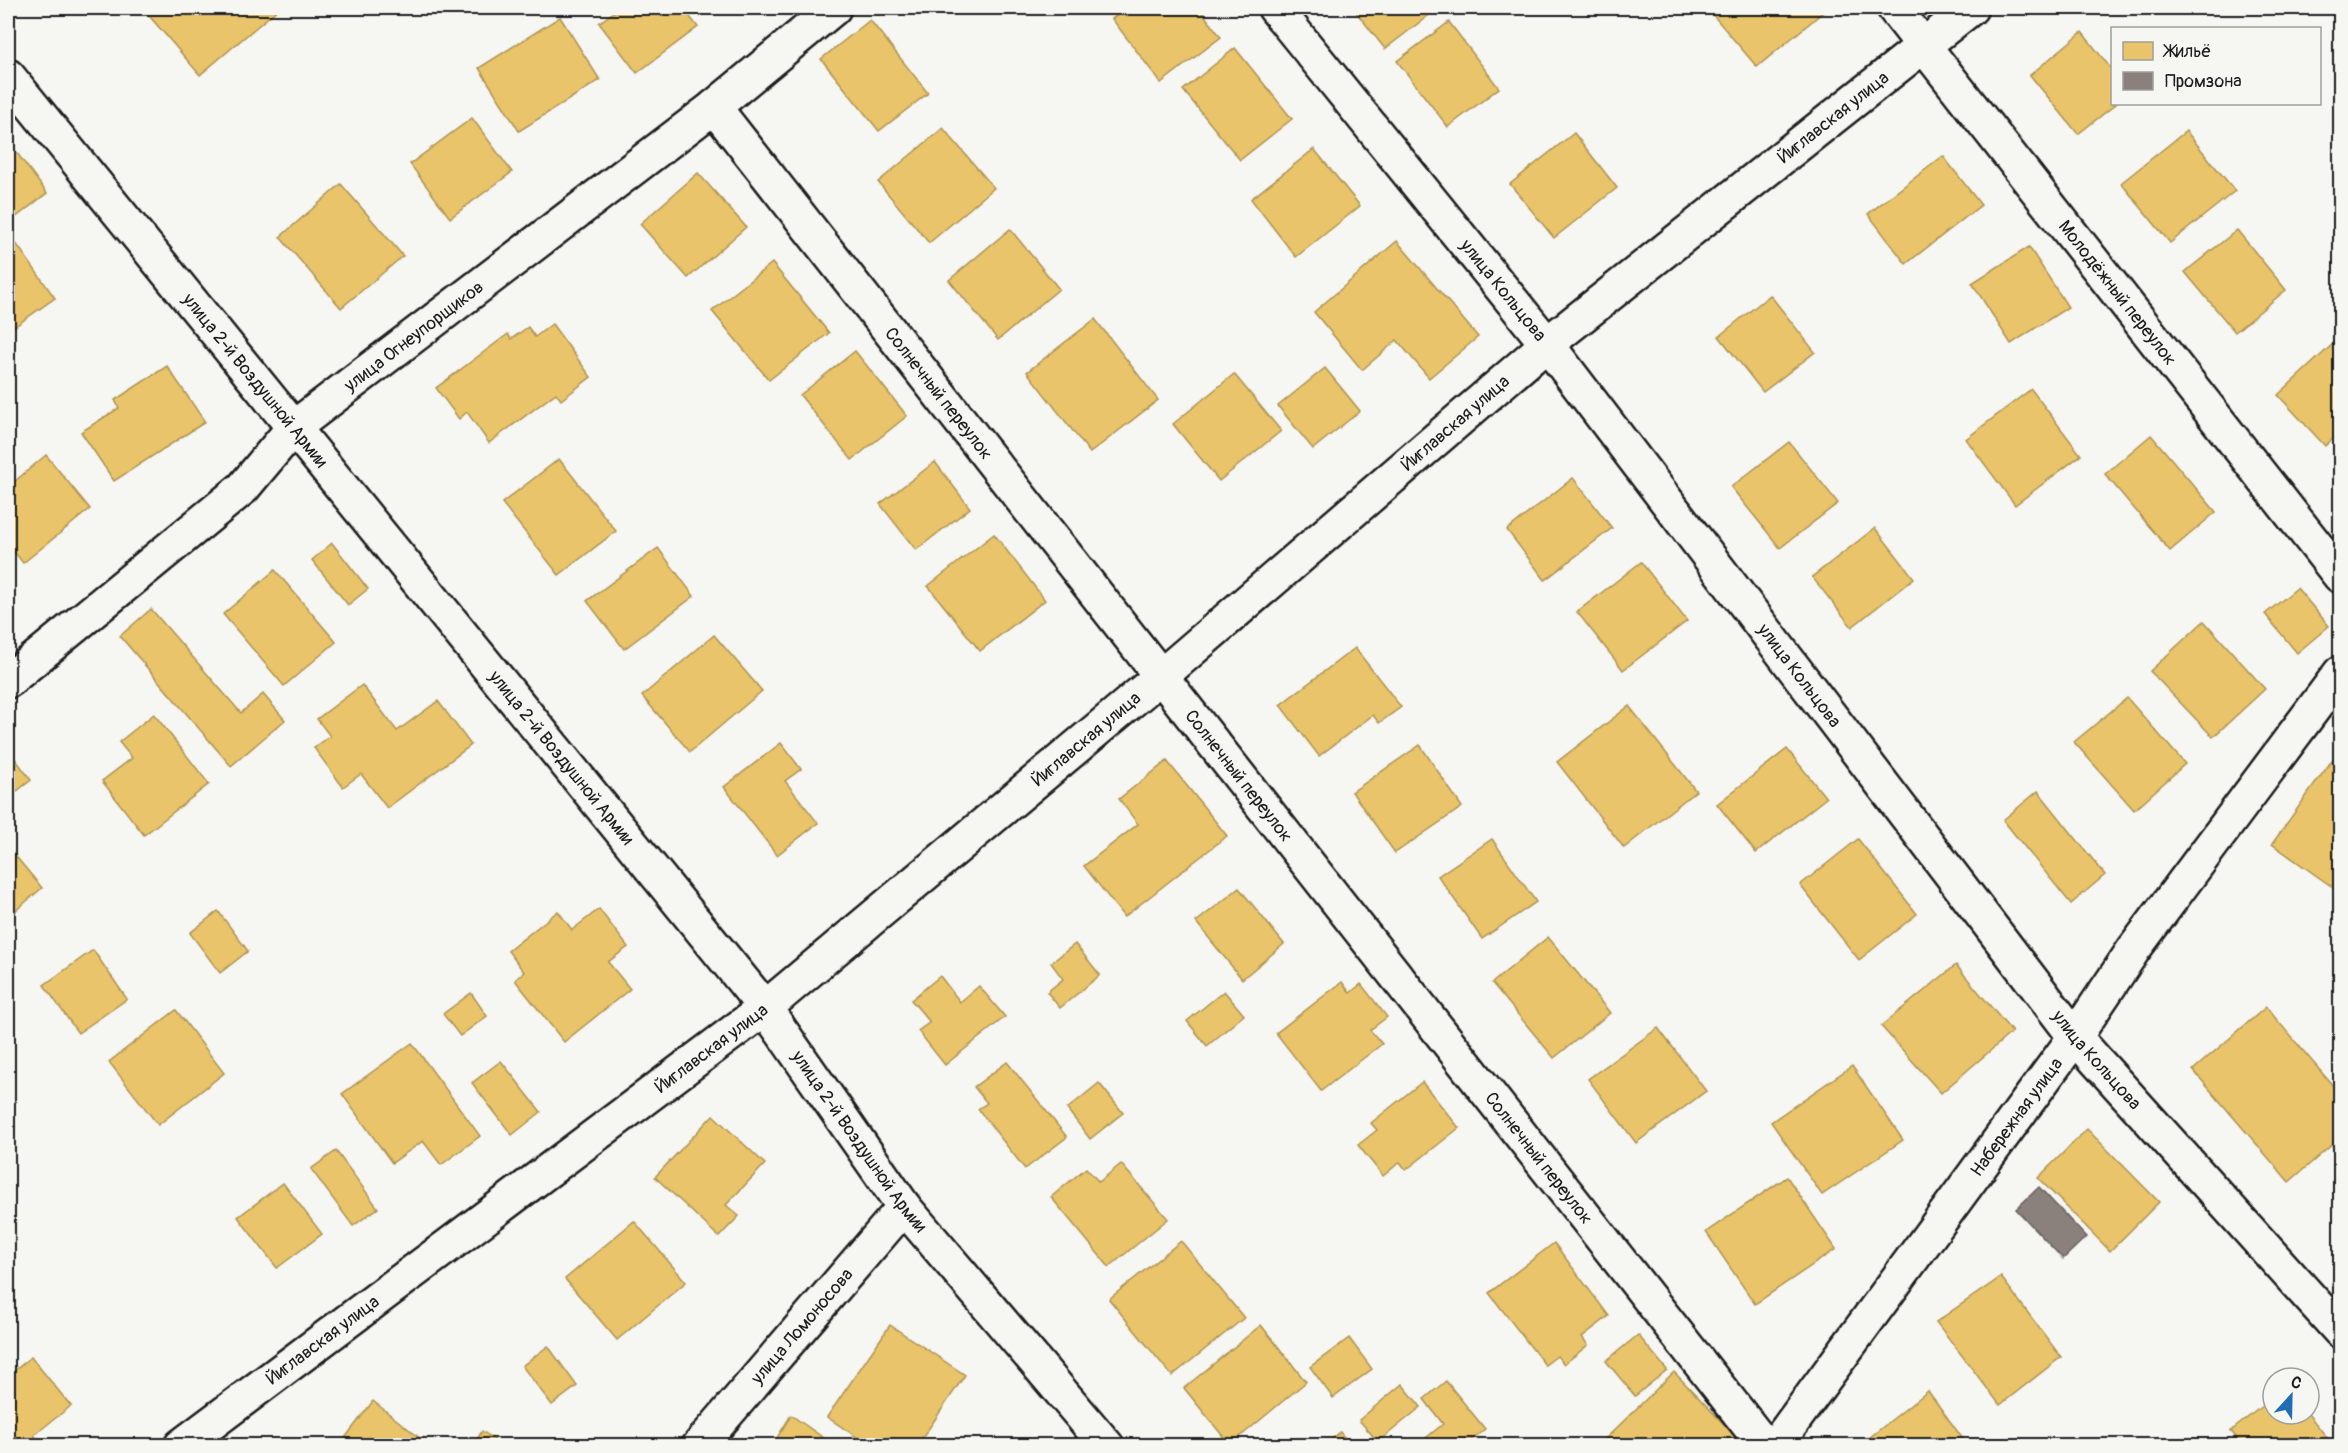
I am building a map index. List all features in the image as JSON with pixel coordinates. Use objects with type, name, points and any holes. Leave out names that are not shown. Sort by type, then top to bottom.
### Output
[{"type":"street","name":"улица Огнеупорщиков","points":[[8,681],[243,488],[293,428],[714,107],[834,8]]},
{"type":"street","name":"улица Кольцова","points":[[1275,8],[1547,344],[2075,1037],[2340,1331]]},
{"type":"street","name":"Молодёжный переулок","points":[[1894,8],[2340,576]]},
{"type":"street","name":"Йиглавская улица","points":[[182,1446],[765,1008],[1160,676],[1547,344],[1971,8]]},
{"type":"street","name":"улица 2-й Воздушной Армии","points":[[8,76],[765,1008],[904,1207],[1107,1446]]},
{"type":"street","name":"Солнечный переулок","points":[[714,107],[1765,1446]]},
{"type":"street","name":"Набережная улица","points":[[1775,1446],[2075,1037],[2134,949],[2340,672]]},
{"type":"street","name":"улица Ломоносова","points":[[699,1446],[904,1207]]},
{"type":"building: Жильё","points":[[149,8],[279,8],[200,75],[145,11]]},
{"type":"building: Жильё","points":[[619,8],[683,8],[698,27],[637,73],[599,23]]},
{"type":"building: Жильё","points":[[1127,8],[1199,8],[1221,37],[1161,83],[1112,19]]},
{"type":"building: Жильё","points":[[1353,8],[1438,8],[1385,49]]},
{"type":"building: Жильё","points":[[1707,8],[1828,8],[1757,67]]},
{"type":"building: Жильё","points":[[560,17],[600,80],[519,131],[479,68]]},
{"type":"building: Жильё","points":[[870,20],[928,93],[879,131],[821,59]]},
{"type":"building: Жильё","points":[[1449,22],[1499,88],[1448,127],[1397,61]]},
{"type":"building: Жильё","points":[[2082,32],[2111,69],[2111,105],[2115,105],[2078,134],[2030,75]]},
{"type":"building: Жильё","points":[[1235,48],[1292,119],[1240,160],[1183,90]]},
{"type":"building: Жильё","points":[[472,118],[512,172],[450,218],[410,164]]},
{"type":"building: Жильё","points":[[943,128],[994,188],[929,243],[878,182]]},
{"type":"building: Жильё","points":[[2186,131],[2235,191],[2170,243],[2121,183]]},
{"type":"building: Жильё","points":[[1574,133],[1617,188],[1554,238],[1510,184]]},
{"type":"building: Жильё","points":[[8,141],[47,193],[10,222],[8,219]]},
{"type":"building: Жильё","points":[[1314,149],[1360,206],[1296,257],[1251,199]]},
{"type":"building: Жильё","points":[[1943,156],[1981,205],[1906,264],[1868,214]]},
{"type":"building: Жильё","points":[[698,173],[746,227],[688,278],[640,224]]},
{"type":"building: Жильё","points":[[341,184],[403,256],[341,308],[280,237]]},
{"type":"building: Жильё","points":[[1010,229],[1059,289],[998,340],[949,280]]},
{"type":"building: Жильё","points":[[2237,230],[2286,290],[2235,332],[2185,272]]},
{"type":"building: Жильё","points":[[8,232],[55,298],[8,331]]},
{"type":"building: Жильё","points":[[1397,241],[1478,337],[1429,378],[1397,340],[1362,370],[1314,312]]},
{"type":"building: Жильё","points":[[2029,247],[2068,307],[2011,344],[1972,283]]},
{"type":"building: Жильё","points":[[772,263],[829,333],[769,380],[712,311]]},
{"type":"building: Жильё","points":[[1770,295],[1815,352],[1763,392],[1719,336]]},
{"type":"building: Жильё","points":[[1095,319],[1158,400],[1090,453],[1027,372]]},
{"type":"building: Жильё","points":[[552,324],[591,377],[561,400],[556,393],[489,443],[467,412],[459,419],[436,388],[508,334],[511,339],[528,327],[535,337]]},
{"type":"building: Жильё","points":[[2334,343],[2340,350],[2340,432],[2325,446],[2278,395]]},
{"type":"building: Жильё","points":[[855,351],[907,416],[852,460],[800,395]]},
{"type":"building: Жильё","points":[[167,366],[205,422],[114,481],[81,432],[119,408],[115,400]]},
{"type":"building: Жильё","points":[[1325,368],[1360,411],[1313,449],[1278,406]]},
{"type":"building: Жильё","points":[[1234,374],[1281,431],[1219,481],[1173,424]]},
{"type":"building: Жильё","points":[[2031,389],[2081,455],[2015,505],[1966,439]]},
{"type":"building: Жильё","points":[[2151,435],[2216,512],[2170,551],[2105,474]]},
{"type":"building: Жильё","points":[[1789,442],[1838,503],[1780,548],[1731,487]]},
{"type":"building: Жильё","points":[[46,455],[90,509],[23,563],[8,544],[8,530],[12,526],[8,520],[8,487]]},
{"type":"building: Жильё","points":[[559,459],[616,531],[559,575],[502,503]]},
{"type":"building: Жильё","points":[[935,462],[970,508],[916,550],[880,504]]},
{"type":"building: Жильё","points":[[1573,478],[1612,528],[1545,580],[1507,530]]},
{"type":"building: Жильё","points":[[1875,528],[1914,578],[1852,627],[1812,577]]},
{"type":"building: Жильё","points":[[994,534],[1045,600],[980,651],[928,586]]},
{"type":"building: Жильё","points":[[332,543],[368,589],[348,605],[312,560]]},
{"type":"building: Жильё","points":[[658,548],[694,596],[624,649],[587,601]]},
{"type":"building: Жильё","points":[[1641,562],[1687,621],[1623,670],[1577,612]]},
{"type":"building: Жильё","points":[[275,570],[336,642],[284,686],[223,614]]},
{"type":"building: Жильё","points":[[2297,588],[2329,626],[2297,653],[2265,614]]},
{"type":"building: Жильё","points":[[151,609],[241,713],[263,694],[285,720],[231,766],[120,636]]},
{"type":"building: Жильё","points":[[2204,621],[2265,689],[2213,737],[2150,671]]},
{"type":"building: Жильё","points":[[714,635],[762,691],[690,752],[642,696]]},
{"type":"building: Жильё","points":[[1355,648],[1401,707],[1379,723],[1373,715],[1319,756],[1280,705]]},
{"type":"building: Жильё","points":[[362,685],[397,731],[438,701],[471,745],[387,808],[361,774],[343,787],[314,748],[330,736],[317,719]]},
{"type":"building: Жильё","points":[[2127,698],[2185,764],[2134,810],[2074,742]]},
{"type":"building: Жильё","points":[[1629,706],[1696,791],[1624,848],[1557,762]]},
{"type":"building: Жильё","points":[[154,714],[209,784],[144,835],[102,781],[132,758],[119,742]]},
{"type":"building: Жильё","points":[[781,743],[801,769],[785,781],[818,823],[777,855],[724,787]]},
{"type":"building: Жильё","points":[[1420,745],[1462,807],[1395,853],[1352,792]]},
{"type":"building: Жильё","points":[[8,749],[31,780],[8,798]]},
{"type":"building: Жильё","points":[[1787,749],[1826,798],[1756,853],[1717,804]]},
{"type":"building: Жильё","points":[[2340,749],[2340,887],[2338,891],[2272,844]]},
{"type":"building: Жильё","points":[[1167,761],[1227,836],[1124,917],[1084,866],[1138,824],[1119,799]]},
{"type":"building: Жильё","points":[[2038,791],[2105,875],[2071,904],[2003,820]]},
{"type":"building: Жильё","points":[[1492,839],[1536,902],[1482,939],[1438,876]]},
{"type":"building: Жильё","points":[[1858,839],[1917,914],[1859,960],[1800,885]]},
{"type":"building: Жильё","points":[[8,847],[42,888],[8,917]]},
{"type":"building: Жильё","points":[[1239,888],[1284,944],[1242,979],[1196,922]]},
{"type":"building: Жильё","points":[[599,909],[628,947],[608,962],[630,989],[564,1042],[515,980],[524,972],[508,951],[558,911],[572,930]]},
{"type":"building: Жильё","points":[[218,911],[248,951],[220,973],[190,933]]},
{"type":"building: Жильё","points":[[1548,937],[1610,1013],[1554,1058],[1492,983]]},
{"type":"building: Жильё","points":[[1075,944],[1100,975],[1060,1008],[1047,992],[1063,979],[1051,963]]},
{"type":"building: Жильё","points":[[93,950],[127,999],[78,1033],[44,985]]},
{"type":"building: Жильё","points":[[1956,965],[2012,1032],[1941,1093],[1881,1026]]},
{"type":"building: Жильё","points":[[940,976],[960,1002],[979,986],[1005,1017],[945,1065],[918,1031],[930,1022],[911,1000]]},
{"type":"building: Жильё","points":[[1342,982],[1350,993],[1361,984],[1387,1017],[1370,1030],[1382,1044],[1321,1091],[1276,1033]]},
{"type":"building: Жильё","points":[[1224,991],[1244,1015],[1207,1046],[1187,1021]]},
{"type":"building: Жильё","points":[[471,993],[487,1016],[460,1036],[443,1014]]},
{"type":"building: Жильё","points":[[2266,1007],[2340,1094],[2340,1138],[2289,1182],[2193,1070]]},
{"type":"building: Жильё","points":[[176,1010],[224,1073],[158,1125],[109,1062]]},
{"type":"building: Жильё","points":[[1658,1028],[1706,1091],[1636,1143],[1588,1079]]},
{"type":"building: Жильё","points":[[412,1043],[480,1136],[441,1165],[423,1141],[392,1163],[342,1094]]},
{"type":"building: Жильё","points":[[501,1061],[541,1112],[512,1135],[472,1083]]},
{"type":"building: Жильё","points":[[1007,1062],[1067,1137],[1025,1169],[978,1109],[987,1103],[974,1087]]},
{"type":"building: Жильё","points":[[1852,1066],[1903,1140],[1822,1195],[1771,1122]]},
{"type":"building: Жильё","points":[[1422,1082],[1459,1128],[1406,1170],[1400,1162],[1383,1176],[1358,1145],[1377,1130],[1371,1123]]},
{"type":"building: Жильё","points":[[1099,1083],[1123,1113],[1090,1139],[1067,1109]]},
{"type":"building: Жильё","points":[[713,1115],[765,1164],[726,1205],[739,1216],[719,1237],[655,1177]]},
{"type":"building: Жильё","points":[[2087,1129],[2159,1202],[2110,1251],[2038,1178]]},
{"type":"building: Жильё","points":[[336,1151],[378,1208],[353,1226],[311,1169]]},
{"type":"building: Жильё","points":[[1121,1164],[1168,1219],[1109,1267],[1051,1197],[1086,1168],[1099,1182]]},
{"type":"building: Жильё","points":[[1787,1177],[1836,1249],[1755,1304],[1706,1232]]},
{"type":"building: Жильё","points":[[283,1183],[322,1234],[277,1268],[238,1217]]},
{"type":"building: Жильё","points":[[634,1221],[686,1282],[617,1340],[565,1279]]},
{"type":"building: Жильё","points":[[1181,1241],[1244,1318],[1172,1376],[1109,1299]]},
{"type":"building: Жильё","points":[[1554,1243],[1609,1316],[1582,1337],[1588,1345],[1564,1364],[1557,1356],[1545,1365],[1489,1293]]},
{"type":"building: Жильё","points":[[2001,1277],[2061,1357],[2000,1405],[1936,1322]]},
{"type":"building: Жильё","points":[[890,1325],[965,1375],[917,1446],[870,1446],[827,1417]]},
{"type":"building: Жильё","points":[[1261,1325],[1306,1382],[1230,1445],[1184,1388]]},
{"type":"building: Жильё","points":[[1638,1335],[1667,1370],[1635,1396],[1606,1361]]},
{"type":"building: Жильё","points":[[1349,1338],[1372,1369],[1333,1398],[1310,1367]]},
{"type":"building: Жильё","points":[[548,1346],[577,1386],[552,1405],[522,1366]]},
{"type":"building: Жильё","points":[[31,1357],[71,1406],[34,1435],[43,1446],[8,1446],[8,1376]]},
{"type":"building: Жильё","points":[[1674,1372],[1745,1446],[1598,1446]]},
{"type":"building: Жильё","points":[[1446,1381],[1485,1429],[1464,1446],[1416,1446],[1443,1424],[1424,1399]]},
{"type":"building: Жильё","points":[[1402,1384],[1421,1407],[1378,1442],[1359,1420]]},
{"type":"building: Жильё","points":[[1928,1391],[1968,1446],[1859,1446]]},
{"type":"building: Жильё","points":[[373,1401],[430,1446],[339,1446]]},
{"type":"building: Жильё","points":[[2261,1407],[2261,1426],[2318,1426],[2334,1446],[2243,1446],[2231,1431]]},
{"type":"building: Жильё","points":[[791,1415],[835,1446],[772,1446]]},
{"type":"building: Жильё","points":[[482,1431],[503,1446],[473,1446]]},
{"type":"building: Жильё","points":[[1340,1432],[1351,1446],[1324,1446]]},
{"type":"building: Промзона","points":[[2039,1187],[2086,1237],[2063,1259],[2016,1209]]}]
